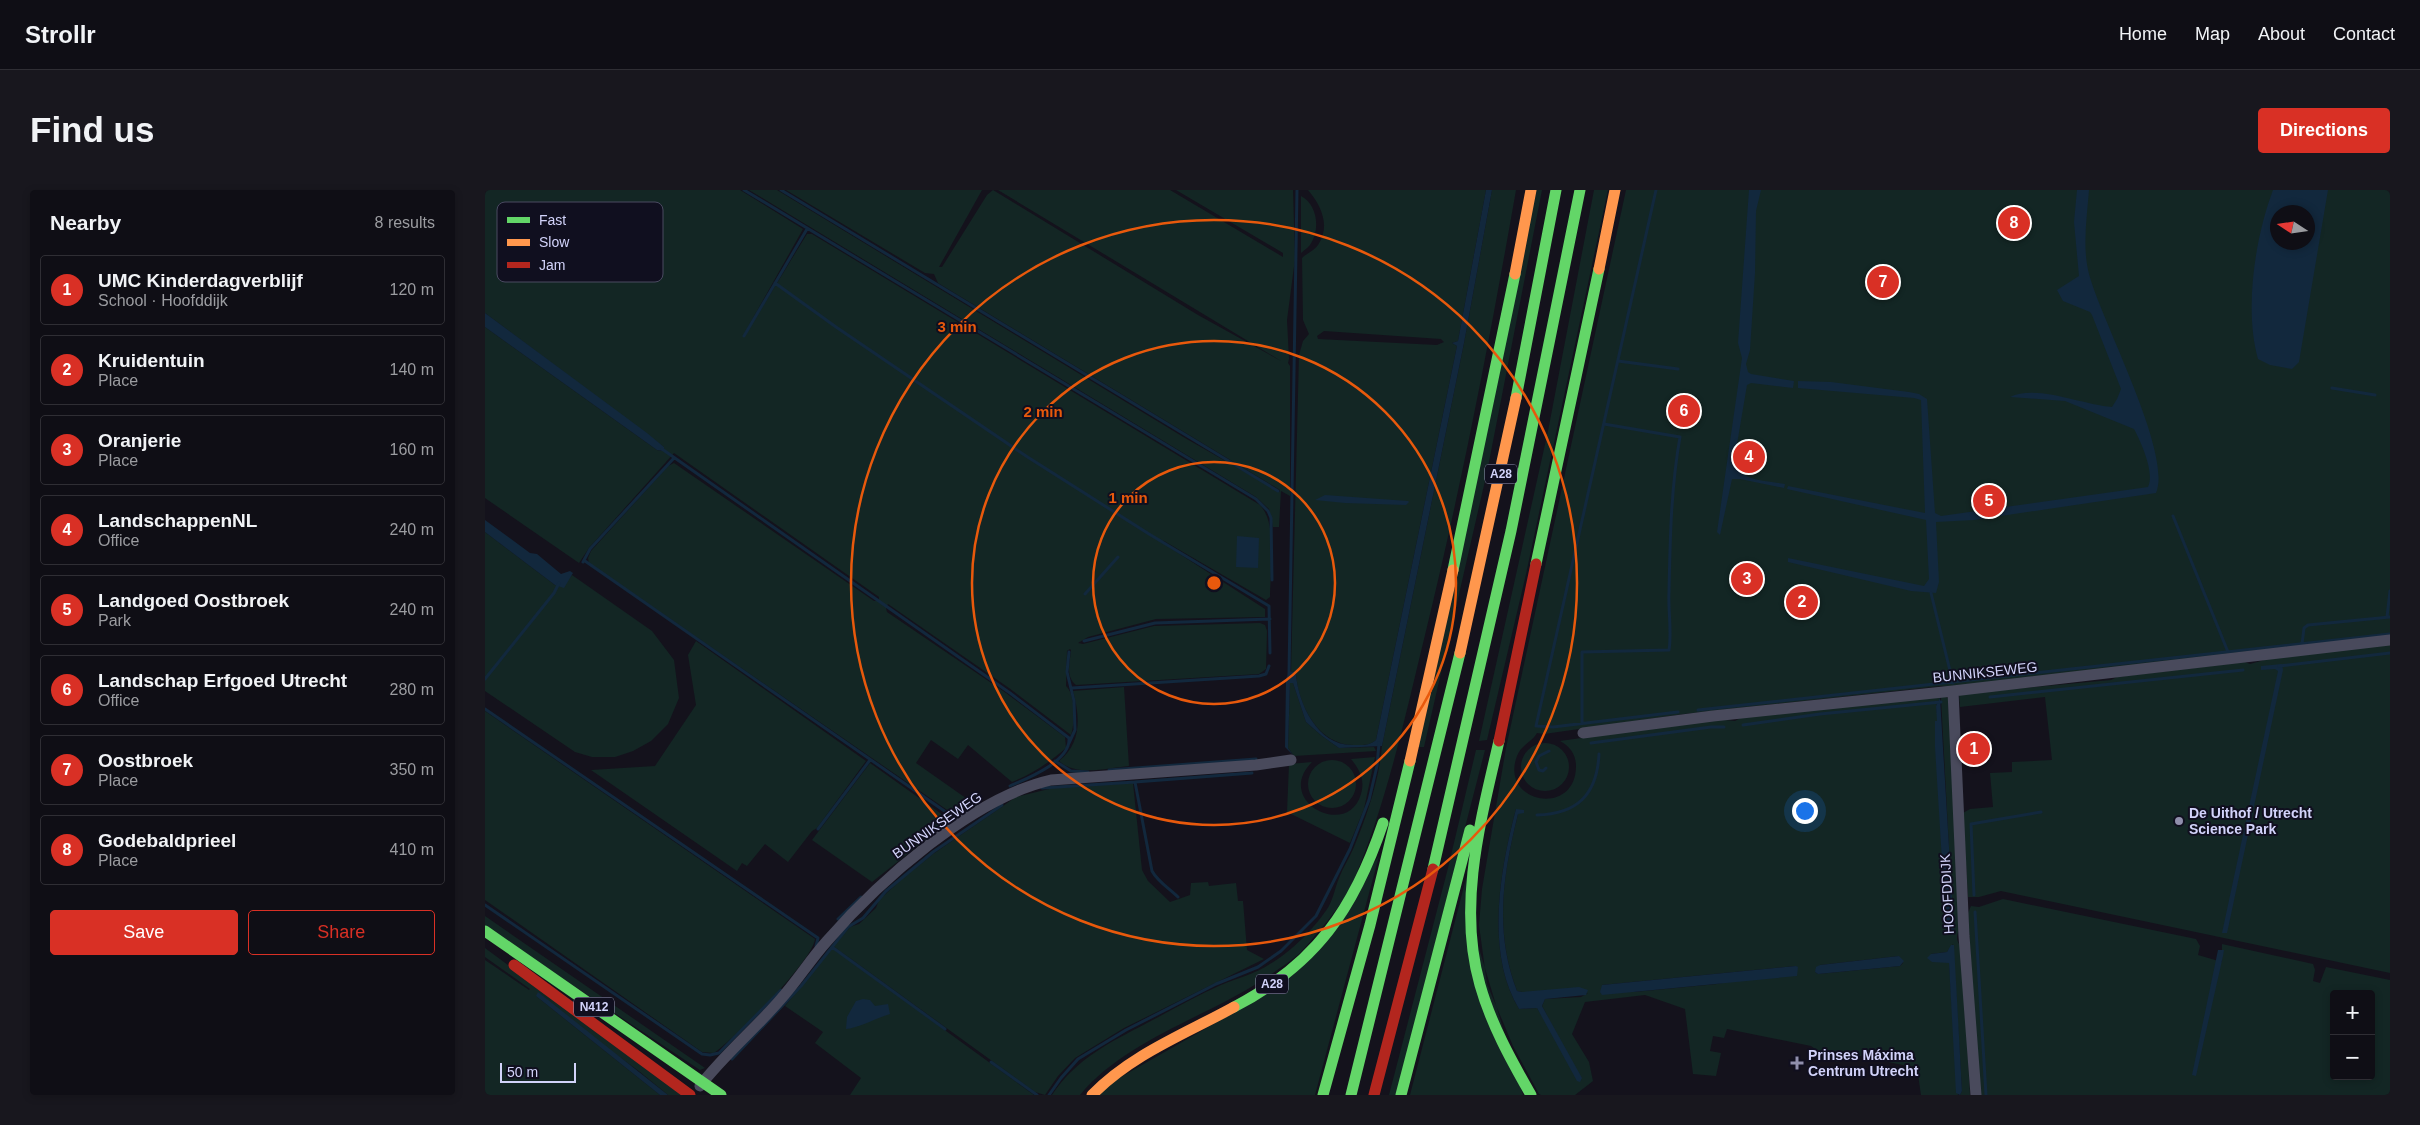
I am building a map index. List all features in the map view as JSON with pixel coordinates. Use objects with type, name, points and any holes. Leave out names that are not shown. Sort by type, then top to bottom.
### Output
[{"type":"main road","name":"A28","points":[[1323,1095],[1375,904],[1430,677],[1467,514],[1531,190]]},
{"type":"main road","name":"A28","points":[[1351,1095],[1428,795],[1469,620],[1510,429],[1556,190]]},
{"type":"main road","name":"A28","points":[[1375,1095],[1423,914],[1482,666],[1535,423],[1580,190]]},
{"type":"main road","points":[[1531,1095],[1499,1036],[1486,1006],[1476,974],[1471,910],[1482,827],[1526,605],[1615,190]]},
{"type":"main road","points":[[1401,1095],[1526,605]]},
{"type":"main road","name":"A28","points":[[1091,1095],[1111,1075],[1153,1050],[1256,995],[1304,961],[1326,938],[1356,894],[1365,874],[1379,837],[1430,677]]},
{"type":"main road","name":"N412","points":[[485,931],[721,1095]]},
{"type":"main road","name":"N412","points":[[485,945],[691,1095]]},
{"type":"street","name":"BUNNIKSEWEG","points":[[1583,734],[1705,717],[1953,691],[2390,640]]},
{"type":"street","name":"HOOFDDIJK","points":[[1953,691],[1964,936],[1976,1095]]},
{"type":"street","name":"BUNNIKSEWEG","points":[[691,1095],[711,1069],[778,1002],[802,974],[825,942],[880,886],[923,850],[961,823],[1005,797],[1029,785],[1051,780],[1256,765],[1291,760]]},
{"type":"green space","points":[[485,190],[740,190],[803,229],[744,337],[807,234],[812,234],[1260,505],[1266,513],[1272,548],[1270,597],[1266,600],[1164,541],[1158,540],[1265,609],[1265,617],[1156,619],[1088,637],[1078,643],[1083,644],[1154,626],[1260,623],[1265,625],[1267,631],[1266,669],[1259,674],[1076,685],[1070,678],[1069,673],[1070,649],[1067,651],[1066,686],[1073,702],[1074,717],[1071,735],[1009,688],[888,604],[887,612],[1006,693],[1065,737],[1066,748],[1041,767],[1012,782],[968,745],[958,759],[931,740],[916,763],[980,808],[956,816],[589,563],[588,558],[591,551],[668,466],[674,463],[874,601],[879,601],[879,597],[674,453],[589,548],[579,563],[485,498],[485,327],[657,450],[662,451],[664,447],[485,313]]},
{"type":"green space","points":[[749,190],[777,190],[1185,438],[1280,492],[1280,490],[938,283],[934,274],[925,273],[786,190],[982,190],[939,267],[942,267],[987,195],[993,190],[1198,315],[1281,361],[998,190],[1170,190],[1283,257],[1283,253],[1176,190],[1293,190],[1295,259],[1287,320],[1288,363],[1290,366],[1290,496],[1281,491],[1279,527],[1273,527],[1269,509],[1256,497]]},
{"type":"green space","points":[[1308,190],[1486,190],[1458,341],[1452,343],[1457,346],[1376,740],[1365,745],[1344,744],[1332,740],[1322,732],[1307,712],[1298,688],[1296,675],[1291,671],[1299,355],[1303,341],[1309,334],[1303,320],[1302,258],[1316,247],[1322,238],[1324,230],[1323,216],[1317,202]],"holes":[[[1324,331],[1441,339],[1444,342],[1437,345],[1318,339],[1317,336]]]},
{"type":"green space","points":[[1492,190],[1516,190],[1474,413],[1451,524],[1393,765],[1362,861],[1349,891],[1304,949],[1273,973],[1121,1058],[1099,1075],[1080,1095],[1052,1095],[1083,1061],[1107,1045],[1202,994],[1258,971],[1287,953],[1317,923],[1329,906],[1363,823],[1372,798],[1378,772],[1464,343]]},
{"type":"green space","points":[[1535,190],[1542,190],[1487,472],[1424,747],[1418,747]]},
{"type":"green space","points":[[1594,190],[1608,190],[1526,574],[1487,740],[1479,741],[1548,431]]},
{"type":"green space","points":[[1626,190],[2390,190],[2390,638],[1959,688],[1941,686],[1684,714],[1544,734],[1537,733],[1521,749],[1517,756],[1514,772],[1519,785],[1528,794],[1540,798],[1553,798],[1564,793],[1573,782],[1576,766],[1572,751],[1560,741],[1715,719],[1735,721],[1742,717],[1943,696],[1948,698],[1961,926],[1957,938],[1962,948],[1970,1095],[1960,1095],[1962,1091],[1953,944],[1947,952],[1931,954],[1932,962],[1949,962],[1958,1095],[1921,1095],[1917,1068],[1841,1052],[1838,1062],[1833,1061],[1834,1055],[1819,1056],[1818,1051],[1811,1046],[1727,1029],[1724,1038],[1713,1036],[1710,1051],[1721,1053],[1716,1076],[1693,1074],[1685,1009],[1645,995],[1585,1002],[1572,1034],[1589,1062],[1593,1081],[1575,1095],[1541,1095],[1513,1046],[1487,984],[1479,925],[1482,889],[1506,748]],"holes":[[[1941,698],[1953,923],[1935,721],[1938,721],[1936,706]],[[1516,809],[1518,814],[1508,859],[1503,902],[1505,946],[1510,969],[1517,991],[1588,993],[1581,997],[1545,999],[1542,1006],[1582,1081],[1537,1008],[1519,1009],[1508,987],[1502,963],[1499,937],[1501,884]],[[1899,956],[1903,963],[1900,966],[1818,974],[1815,972],[1820,965]],[[1796,966],[1798,968],[1717,984],[1634,992],[1602,985]]]},
{"type":"green space","points":[[1301,196],[1311,205],[1316,218],[1316,225],[1313,239],[1309,246],[1301,253]]},
{"type":"green space","points":[[485,532],[555,585],[566,582],[572,575],[652,631],[674,660],[679,698],[668,724],[651,741],[633,751],[615,757],[592,757],[575,752],[485,691]]},
{"type":"green space","points":[[696,641],[866,761],[817,828],[812,831],[788,862],[765,844],[747,866],[742,863],[737,871],[591,770],[655,766],[696,705],[688,655]]},
{"type":"green space","points":[[2390,643],[2390,973],[2001,891],[1979,897],[1968,897],[1963,813],[1970,809],[1993,807],[1990,773],[2012,772],[2012,762],[2052,760],[2045,697],[1960,707],[1959,694],[2111,680],[2117,677],[2245,662],[2250,664],[2268,659]]},
{"type":"green space","points":[[1290,683],[1293,683],[1306,722],[1322,736],[1339,748],[1374,747],[1376,751],[1294,756],[1288,748]]},
{"type":"green space","points":[[1124,687],[1129,766],[1102,770],[1083,770],[1066,766],[1059,761],[1072,746],[1077,729],[1077,710],[1073,691]]},
{"type":"green space","points":[[485,711],[815,939],[811,950],[787,981],[738,1032],[714,1053],[702,1052],[485,900]]},
{"type":"green space","points":[[1545,743],[1554,745],[1562,750],[1567,758],[1569,767],[1567,776],[1562,784],[1554,789],[1545,791],[1536,789],[1528,784],[1523,776],[1521,767],[1523,758],[1528,750],[1536,745]]},
{"type":"green space","points":[[1476,750],[1485,750],[1396,1095],[1389,1095],[1448,868]]},
{"type":"green space","points":[[1375,757],[1364,809],[1350,843],[1287,812],[1289,764],[1312,762],[1302,776],[1301,790],[1307,801],[1317,810],[1329,814],[1342,814],[1354,807],[1362,789],[1361,775],[1351,759]]},
{"type":"green space","points":[[1332,760],[1341,762],[1349,767],[1354,775],[1356,784],[1354,793],[1349,801],[1341,806],[1332,808],[1323,806],[1315,801],[1310,793],[1308,784],[1310,775],[1315,767],[1323,762]]},
{"type":"green space","points":[[870,763],[947,818],[948,822],[872,882],[812,840]]},
{"type":"green space","points":[[1133,783],[1142,870],[1148,881],[1170,902],[1190,895],[1191,883],[1208,882],[1209,886],[1236,883],[1238,901],[1243,901],[1247,950],[1264,959],[1124,1028],[1075,1058],[1058,1076],[1045,1095],[1035,1092],[833,946],[850,927],[859,924],[876,908],[879,900],[903,878],[933,854],[1016,797],[1053,788]]},
{"type":"green space","points":[[1379,856],[1315,1095],[1098,1095],[1107,1085],[1280,986]]},
{"type":"green space","points":[[1470,863],[1466,905],[1523,1095],[1410,1095]]},
{"type":"green space","points":[[2003,899],[2196,939],[2200,946],[2198,955],[2222,962],[2222,944],[2313,964],[2315,970],[2313,981],[2320,983],[2326,967],[2390,980],[2390,1095],[1979,1095],[1968,913],[1971,906],[1979,907]]},
{"type":"green space","points":[[485,916],[705,1068],[700,1070],[485,927]]},
{"type":"green space","points":[[485,948],[684,1095],[668,1095],[640,1072],[536,996],[660,1095],[485,1095],[485,960],[530,989],[485,957]]},
{"type":"green space","points":[[832,948],[1034,1095],[850,1095],[861,1078],[815,1043],[823,1032],[785,1006]]},
{"type":"water","points":[[1486,190],[1492,190],[1464,343],[1382,746],[1339,748],[1306,722],[1293,683],[1290,683],[1288,748],[1293,755],[1285,747],[1286,679],[1289,671],[1294,672],[1296,675],[1301,699],[1306,711],[1320,731],[1330,739],[1341,744],[1353,745],[1368,744],[1376,740],[1457,346],[1452,343],[1458,341]]},
{"type":"water","points":[[1749,190],[1761,190],[1756,211],[1755,273],[1750,350],[1746,364],[1748,372],[1751,374],[1794,381],[1793,388],[1751,383],[1747,385],[1734,462],[1741,473],[1748,477],[1785,484],[1784,488],[1732,479],[1720,535],[1717,532],[1742,358],[1738,343]]},
{"type":"water","points":[[2077,190],[2089,190],[2085,243],[2089,274],[2145,419],[2154,449],[2158,474],[2156,493],[1974,520],[1936,522],[1939,582],[1936,593],[1911,591],[1788,562],[1788,558],[1924,586],[1929,579],[1926,520],[1787,489],[1788,486],[1925,513],[1921,400],[1798,388],[1798,381],[1831,382],[1909,392],[1919,394],[1927,399],[1935,513],[1941,516],[2148,487],[2150,474],[2143,449],[2134,429],[2065,401],[2010,397],[2033,393],[2046,394],[2112,407],[2121,389],[2092,315],[2090,312],[2063,301],[2057,290],[2079,276],[2074,222]]},
{"type":"water","points":[[2273,190],[2328,190],[2299,362],[2292,369],[2270,365],[2258,359],[2252,318],[2252,296],[2253,274],[2261,230]]},
{"type":"water","points":[[485,313],[647,433],[664,447],[664,451],[657,450],[485,327]]},
{"type":"water","points":[[1325,495],[1409,502],[1406,505],[1315,500]]},
{"type":"water","points":[[485,520],[530,553],[537,554],[561,574],[570,571],[573,573],[564,588],[555,585],[485,532]]},
{"type":"water","points":[[1237,536],[1259,538],[1258,568],[1236,567]]},
{"type":"water","points":[[2282,664],[2283,670],[2227,933],[2222,933],[2278,671],[2275,669],[2261,670],[2261,666]]},
{"type":"water","points":[[1940,698],[1954,930],[1951,932],[1946,926],[1935,747],[1936,706]]},
{"type":"water","points":[[1516,809],[1524,810],[1524,813],[1518,814],[1508,859],[1503,903],[1505,947],[1510,969],[1517,991],[1579,987],[1588,990],[1586,995],[1545,999],[1542,1006],[1582,1078],[1580,1082],[1577,1081],[1537,1008],[1519,1009],[1508,987],[1502,963],[1499,937],[1501,884]]},
{"type":"water","points":[[1951,945],[1954,945],[1962,1091],[1960,1095],[1956,1093],[1949,963],[1932,962],[1927,958],[1931,954],[1947,952]]},
{"type":"water","points":[[2218,950],[2224,950],[2196,1076],[2192,1075]]},
{"type":"water","points":[[1899,956],[1904,961],[1900,966],[1818,974],[1815,972],[1816,967],[1820,965]]},
{"type":"water","points":[[1798,967],[1797,976],[1602,995],[1600,992],[1602,985]]},
{"type":"water","points":[[538,992],[668,1095],[660,1095],[536,996]]},
{"type":"water","points":[[870,1000],[875,1006],[888,1004],[890,1014],[846,1029],[847,1017],[856,1001]]},
{"type":"waterway","points":[[744,190],[1256,499],[1268,511],[1271,518],[1272,580]]},
{"type":"waterway","points":[[781,190],[1278,491]]},
{"type":"waterway","points":[[1289,674],[1297,190]]},
{"type":"waterway","points":[[1656,190],[1536,726],[1553,727],[1678,712]]},
{"type":"waterway","points":[[744,336],[807,229]]},
{"type":"waterway","points":[[775,283],[836,327],[1026,456],[1149,534],[1269,606],[1270,653]]},
{"type":"waterway","points":[[1618,361],[1678,369]]},
{"type":"waterway","points":[[2332,388],[2375,395]]},
{"type":"waterway","points":[[1582,723],[1582,652],[1669,650],[1670,643],[1671,514],[1680,437],[1604,424]]},
{"type":"waterway","points":[[662,449],[1010,693],[1069,738],[1068,746],[1056,761],[1047,768],[1010,786]]},
{"type":"waterway","points":[[583,562],[590,549],[674,458]]},
{"type":"waterway","points":[[2173,516],[2228,652]]},
{"type":"waterway","points":[[1085,594],[1118,557]]},
{"type":"waterway","points":[[585,561],[953,817],[953,822]]},
{"type":"waterway","points":[[485,679],[554,593],[559,583]]},
{"type":"waterway","points":[[2387,617],[2390,591]]},
{"type":"waterway","points":[[1931,593],[1953,683]]},
{"type":"waterway","points":[[2302,644],[2304,628],[2308,625],[2390,617]]},
{"type":"waterway","points":[[1084,641],[1155,623],[1270,619]]},
{"type":"waterway","points":[[1698,710],[2390,634]]},
{"type":"waterway","points":[[1069,652],[1067,672],[1074,701],[1075,730],[1069,743]]},
{"type":"waterway","points":[[2279,666],[2390,653]]},
{"type":"waterway","points":[[1072,688],[1259,676],[1266,674],[1269,666]]},
{"type":"waterway","points":[[1990,697],[2243,670]]},
{"type":"waterway","points":[[1743,725],[1820,714],[1941,702]]},
{"type":"waterway","points":[[485,709],[818,938],[816,946]]},
{"type":"waterway","points":[[1591,743],[1711,727],[1724,727]]},
{"type":"waterway","points":[[1049,1095],[1078,1059],[1126,1030],[1216,984],[1258,967],[1281,951],[1316,916],[1350,849],[1369,800],[1377,766],[1379,743]]},
{"type":"waterway","points":[[1546,768],[1543,771],[1539,770],[1536,762],[1539,756],[1549,751]]},
{"type":"waterway","points":[[1537,815],[1563,811],[1582,800],[1594,781],[1599,754]]},
{"type":"waterway","points":[[1109,770],[1256,759]]},
{"type":"waterway","points":[[818,829],[870,760]]},
{"type":"waterway","points":[[1055,761],[1071,771],[1088,772]]},
{"type":"waterway","points":[[1178,897],[1160,882],[1152,871],[1135,782],[1252,773]]},
{"type":"waterway","points":[[1042,788],[1135,782]]},
{"type":"waterway","points":[[732,1059],[801,986],[848,927],[863,918],[886,891],[933,852],[1002,805]]},
{"type":"waterway","points":[[1974,895],[1971,824],[2041,812]]},
{"type":"waterway","points":[[838,919],[861,897]]},
{"type":"waterway","points":[[485,905],[702,1054],[719,1053],[781,990]]},
{"type":"waterway","points":[[1975,912],[1986,1095]]},
{"type":"waterway","points":[[832,947],[945,1029]]},
{"type":"waterway","points":[[991,1062],[1037,1095]]},
{"type":"traffic: fast","points":[[1516,398],[1556,190]]},
{"type":"traffic: fast","points":[[1433,869],[1511,531],[1580,190]]},
{"type":"traffic: fast","points":[[1536,564],[1599,269]]},
{"type":"traffic: fast","points":[[1453,570],[1515,274]]},
{"type":"traffic: fast","points":[[1351,1095],[1460,653]]},
{"type":"traffic: fast","points":[[1499,741],[1485,801],[1474,862],[1471,893],[1473,955],[1480,985],[1490,1014],[1509,1055],[1531,1095]]},
{"type":"traffic: fast","points":[[1323,1095],[1370,925],[1410,761]]},
{"type":"traffic: fast","points":[[1234,1007],[1263,990],[1288,972],[1310,953],[1328,931],[1345,908],[1359,882],[1383,823]]},
{"type":"traffic: fast","points":[[1401,1095],[1470,830]]},
{"type":"traffic: fast","points":[[485,931],[721,1095]]},
{"type":"traffic: slow","points":[[1515,274],[1531,190]]},
{"type":"traffic: slow","points":[[1599,269],[1615,190]]},
{"type":"traffic: slow","points":[[1460,653],[1516,398]]},
{"type":"traffic: slow","points":[[1410,761],[1453,570]]},
{"type":"traffic: slow","points":[[1092,1095],[1124,1068],[1142,1056],[1234,1007]]},
{"type":"traffic: jam","points":[[1499,741],[1536,564]]},
{"type":"traffic: jam","points":[[1374,1095],[1433,869]]},
{"type":"traffic: jam","points":[[514,965],[690,1095]]},
{"type":"place","name":"Godebaldprieel","points":[[2014,223]]},
{"type":"place","name":"Oostbroek","points":[[1883,282]]},
{"type":"place","name":"Landschap Erfgoed Utrecht","points":[[1684,411]]},
{"type":"place","name":"LandschappenNL","points":[[1749,457]]},
{"type":"place","name":"Landgoed Oostbroek","points":[[1989,501]]},
{"type":"place","name":"Oranjerie","points":[[1747,579]]},
{"type":"place","name":"Kruidentuin","points":[[1802,602]]},
{"type":"place","name":"UMC Kinderdagverblijf","points":[[1974,749]]},
{"type":"place","name":"De Uithof / Utrecht Science Park","points":[[2179,821]]},
{"type":"place","name":"Prinses Máxima Centrum Utrecht","points":[[1797,1063]]}]
